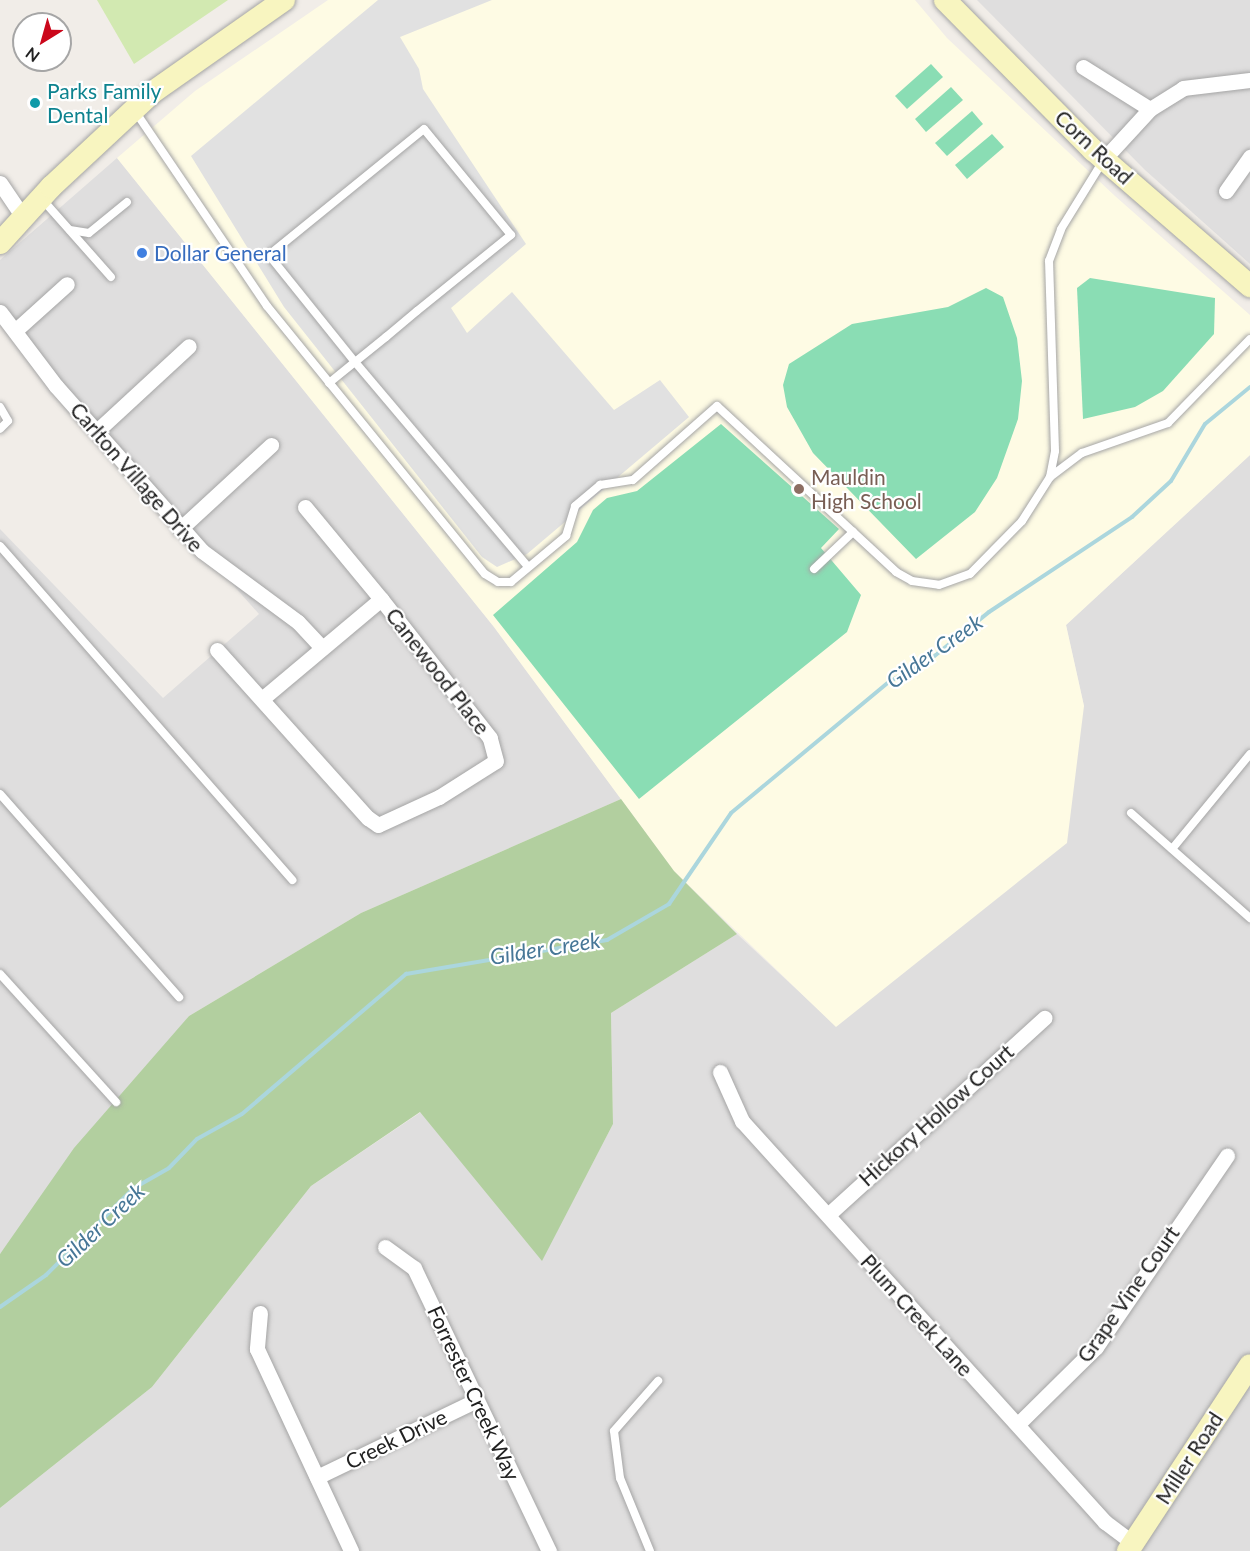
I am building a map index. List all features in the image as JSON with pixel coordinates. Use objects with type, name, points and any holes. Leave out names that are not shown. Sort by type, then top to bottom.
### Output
[{"type":"street","points":[[0,243],[41,198],[134,109],[284,0]]},
{"type":"street","name":"Corn Road","points":[[945,0],[1104,159],[1250,286]]},
{"type":"street","points":[[1083,67],[1150,109]]},
{"type":"street","points":[[1104,159],[1150,109],[1183,88],[1250,80]]},
{"type":"street","points":[[1226,191],[1250,157]]},
{"type":"street","points":[[0,183],[23,217]]},
{"type":"street","points":[[17,329],[67,284]]},
{"type":"street","name":"Carlton Village Drive","points":[[0,312],[17,329],[56,386],[99,429],[180,528],[212,561],[279,607],[320,646]]},
{"type":"street","points":[[99,429],[189,346]]},
{"type":"street","points":[[180,528],[271,445]]},
{"type":"street","name":"Canewood Place","points":[[218,650],[378,825],[489,770],[497,756],[490,738],[381,599],[305,507]]},
{"type":"street","name":"Canewood Place","points":[[262,699],[320,646],[381,599]]},
{"type":"street","name":"Hickory Hollow Court","points":[[830,1213],[1044,1018]]},
{"type":"street","name":"Plum Creek Lane","points":[[720,1072],[742,1121],[830,1213],[1105,1522],[1131,1547]]},
{"type":"street","name":"Grape Vine Court","points":[[1018,1423],[1096,1347],[1227,1156]]},
{"type":"street","name":"Forrester Creek Way","points":[[385,1247],[414,1268],[549,1551]]},
{"type":"street","points":[[260,1313],[257,1349],[351,1551]]},
{"type":"street","name":"Miller Road","points":[[1131,1547],[1250,1365]]},
{"type":"street","name":"Creek Drive","points":[[317,1477],[476,1401]]},
{"type":"lane","points":[[134,109],[267,306],[484,574],[511,582],[566,536],[575,506],[600,485],[633,480],[717,406],[854,532],[912,581],[950,583],[998,549],[1050,477],[1082,453],[1168,423],[1250,339]]},
{"type":"lane","points":[[329,383],[355,362],[511,235],[424,129],[269,255],[355,362],[528,567]]},
{"type":"lane","points":[[1050,477],[1055,451],[1049,261],[1061,229],[1104,159]]},
{"type":"lane","points":[[41,198],[111,277]]},
{"type":"lane","points":[[69,230],[89,233],[127,202]]},
{"type":"lane","points":[[0,407],[8,421],[0,429]]},
{"type":"lane","points":[[814,569],[854,532]]},
{"type":"lane","points":[[0,546],[292,880]]},
{"type":"lane","points":[[1172,849],[1250,754]]},
{"type":"lane","points":[[0,794],[179,997]]},
{"type":"lane","points":[[1131,813],[1250,918]]},
{"type":"lane","points":[[0,974],[116,1102]]},
{"type":"lane","points":[[650,1551],[620,1478],[614,1431],[658,1381]]},
{"type":"shaded area","name":"Mauldin High School","points":[[328,0],[915,0],[947,38],[1115,196],[1250,315],[1250,455],[1066,625],[1084,706],[1067,843],[836,1027],[674,871],[494,627],[117,158],[195,91]]},
{"type":"shaded area","points":[[378,0],[492,0],[400,37],[419,69],[423,89],[526,244],[451,308],[467,333],[512,292],[614,410],[660,380],[689,417],[527,554],[497,567],[482,557],[284,307],[191,156]]},
{"type":"shaded area","points":[[977,0],[1250,0],[1250,264],[1145,170]]},
{"type":"shaded area","points":[[117,158],[494,627],[621,799],[361,913],[189,1016],[0,1254],[0,529],[163,698],[259,614],[0,323],[0,260]]},
{"type":"shaded area","points":[[1250,455],[1250,1551],[0,1551],[0,1508],[152,1387],[311,1186],[421,1112],[542,1260],[613,1124],[611,1013],[737,934],[836,1026],[1084,706],[1066,625]]},
{"type":"green space","points":[[97,0],[228,0],[134,64]]},
{"type":"green space","points":[[931,64],[943,77],[907,109],[895,96]]},
{"type":"green space","points":[[951,87],[963,100],[926,132],[915,119]]},
{"type":"green space","points":[[972,111],[983,124],[947,156],[935,143]]},
{"type":"green space","points":[[992,134],[1004,147],[967,179],[955,165]]},
{"type":"green space","points":[[1090,278],[1215,298],[1214,334],[1163,391],[1135,407],[1083,419],[1077,288]]},
{"type":"green space","points":[[986,288],[1003,297],[1017,338],[1022,381],[1018,419],[997,478],[975,512],[916,559],[813,453],[787,407],[783,385],[789,364],[852,324],[948,307]]},
{"type":"green space","points":[[721,424],[839,529],[821,548],[861,595],[847,632],[639,799],[493,615],[577,542],[593,510],[607,498],[637,491]]},
{"type":"green space","points":[[621,799],[674,871],[737,934],[611,1013],[613,1124],[542,1261],[420,1112],[311,1186],[152,1387],[0,1508],[0,1254],[74,1148],[189,1016],[361,913]]},
{"type":"waterway","name":"Gilder Creek","points":[[0,1307],[46,1275],[134,1188],[169,1168],[197,1139],[242,1114],[406,974],[607,940],[669,904],[731,813],[889,682],[932,658],[989,612],[1132,517],[1171,481],[1205,424],[1250,387]]},
{"type":"place","name":"Parks Family Dental","points":[[35,103]]},
{"type":"place","name":"Dollar General","points":[[142,253]]},
{"type":"place","name":"Mauldin High School","points":[[799,489]]}]
